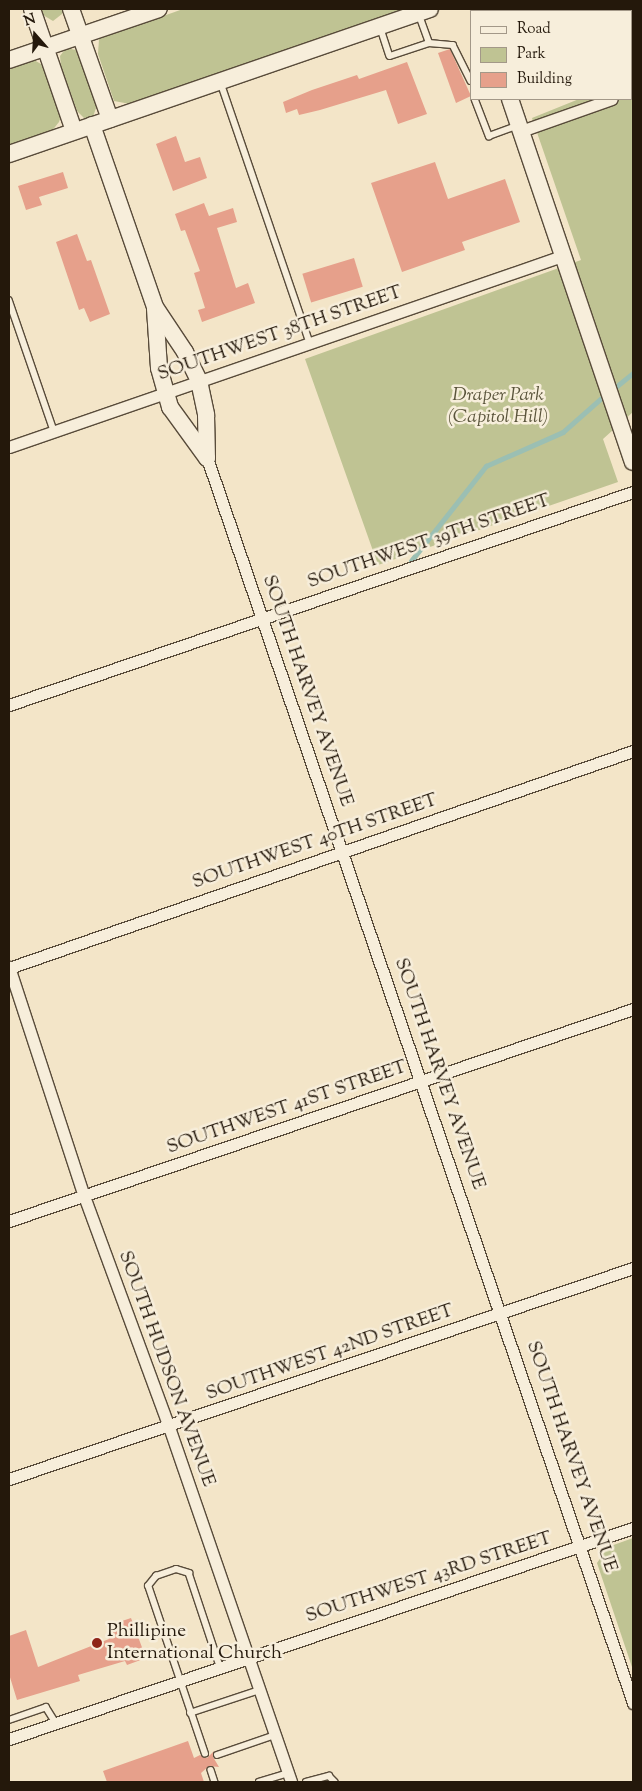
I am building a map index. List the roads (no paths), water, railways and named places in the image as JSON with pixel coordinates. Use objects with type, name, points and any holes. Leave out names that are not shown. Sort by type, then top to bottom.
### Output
[{"type":"street","points":[[32,9],[74,131]]},
{"type":"street","points":[[72,9],[110,119]]},
{"type":"street","points":[[9,60],[159,9]]},
{"type":"street","points":[[9,154],[424,11]]},
{"type":"street","points":[[510,100],[633,462]]},
{"type":"street","points":[[520,128],[609,100]]},
{"type":"street","name":"SOUTH HARVEY AVENUE","points":[[92,125],[155,307],[159,368],[165,392],[174,416],[207,458]]},
{"type":"street","name":"SOUTHWEST 38TH STREET","points":[[9,446],[562,256]]},
{"type":"street","name":"SOUTH HARVEY AVENUE","points":[[155,307],[186,352],[199,381],[206,414],[207,458],[340,852],[501,1313],[633,1702]]},
{"type":"street","name":"SOUTHWEST 39TH STREET","points":[[9,705],[261,617],[633,492]]},
{"type":"street","name":"SOUTHWEST 40TH STREET","points":[[9,967],[633,751]]},
{"type":"street","name":"SOUTH HUDSON AVENUE","points":[[9,967],[84,1196],[169,1427],[289,1777]]},
{"type":"street","name":"SOUTHWEST 41ST STREET","points":[[9,1221],[633,1009]]},
{"type":"street","name":"SOUTHWEST 42ND STREET","points":[[9,1479],[169,1427],[633,1268]]},
{"type":"street","name":"SOUTHWEST 43RD STREET","points":[[9,1740],[249,1656],[633,1528]]},
{"type":"lane","points":[[424,11],[429,43]]},
{"type":"lane","points":[[380,26],[390,56],[429,43],[453,45],[470,83]]},
{"type":"lane","points":[[220,81],[310,343]]},
{"type":"lane","points":[[475,100],[489,136],[520,128]]},
{"type":"lane","points":[[9,300],[54,431]]},
{"type":"lane","points":[[205,1754],[148,1586],[156,1576],[176,1569],[188,1573],[220,1666]]},
{"type":"lane","points":[[190,1713],[260,1690]]},
{"type":"lane","points":[[9,1720],[46,1707],[56,1723]]},
{"type":"lane","points":[[217,1755],[275,1735]]},
{"type":"lane","points":[[210,1770],[215,1782]]},
{"type":"lane","points":[[306,1782],[329,1776],[335,1782]]},
{"type":"lane","points":[[259,1782],[289,1777]]},
{"type":"waterway","points":[[612,390],[633,373]]},
{"type":"waterway","points":[[411,561],[486,466],[563,432],[606,394]]},
{"type":"place","name":"Phillipine International Church","points":[[97,1643]]},
{"type":"park label","name":"Draper Park (Capitol Hill)","points":[[498,407]]}]
